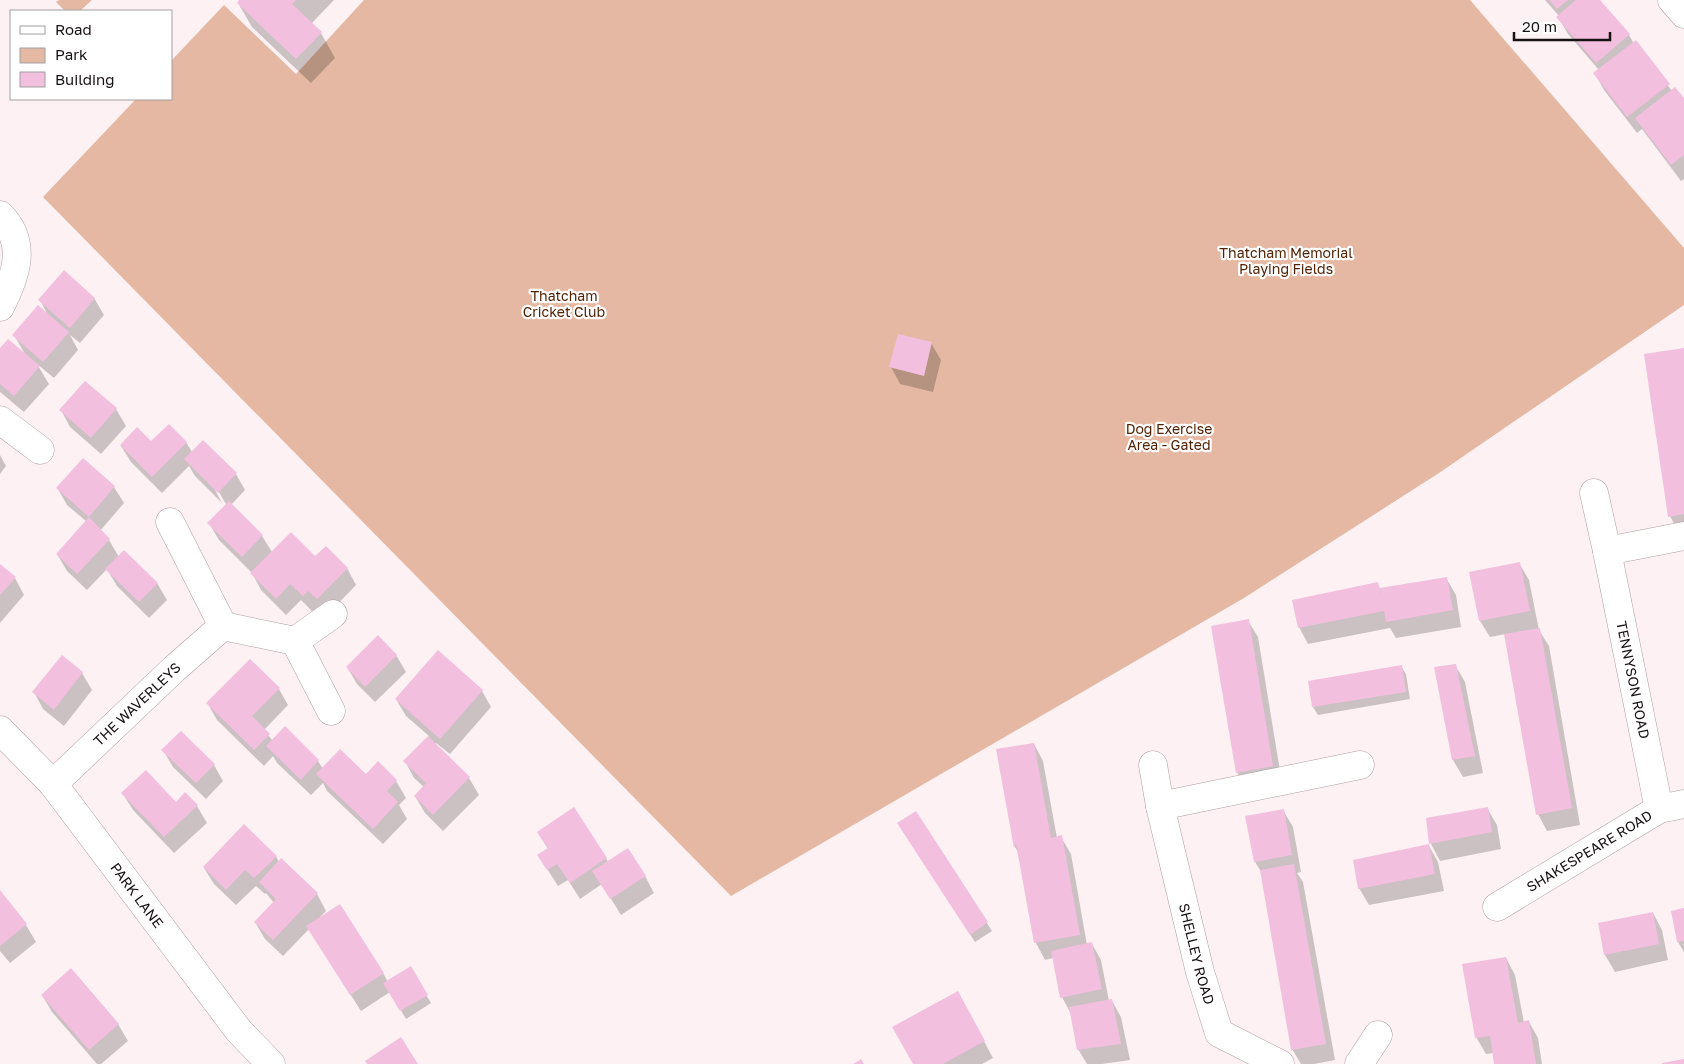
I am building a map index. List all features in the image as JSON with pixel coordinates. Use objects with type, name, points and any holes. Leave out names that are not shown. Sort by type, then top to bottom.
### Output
[{"type":"street","points":[[1672,0],[1684,14]]},
{"type":"street","points":[[0,215],[10,225],[14,233],[17,250],[15,270],[9,289],[0,307]]},
{"type":"street","points":[[0,420],[40,450]]},
{"type":"street","name":"TENNYSON ROAD","points":[[1594,492],[1607,551],[1672,807]]},
{"type":"street","points":[[170,522],[224,626],[295,641],[333,614]]},
{"type":"street","points":[[1607,551],[1684,536]]},
{"type":"street","name":"THE WAVERLEYS","points":[[53,784],[174,669],[224,626]]},
{"type":"street","points":[[295,641],[331,711]]},
{"type":"street","name":"PARK LANE","points":[[0,730],[53,784],[239,1031],[271,1064]]},
{"type":"street","name":"SHELLEY ROAD","points":[[1153,765],[1160,806],[1200,972],[1219,1033],[1280,1064]]},
{"type":"street","points":[[1160,806],[1360,766]]},
{"type":"street","name":"SHAKESPEARE ROAD","points":[[1497,906],[1672,807]]},
{"type":"street","points":[[1359,1064],[1378,1035]]},
{"type":"green space","points":[[59,0],[92,0],[81,10],[64,10],[56,2]]},
{"type":"green space","name":"Thatcham Cricket Club","points":[[364,0],[1470,0],[1684,248],[1684,305],[1439,473],[1244,598],[731,896],[43,197],[135,100],[172,100],[172,60],[224,5],[296,74]]},
{"type":"building","points":[[239,0],[296,0],[292,4],[322,32],[296,59],[237,3]]},
{"type":"building","points":[[1549,0],[1568,0],[1557,9]]},
{"type":"building","points":[[1576,0],[1600,0],[1630,34],[1596,63],[1556,17]]},
{"type":"building","points":[[1636,40],[1670,84],[1627,117],[1593,73]]},
{"type":"building","points":[[1675,87],[1684,98],[1684,155],[1671,165],[1635,118]]},
{"type":"building","points":[[64,270],[95,298],[70,328],[38,300]]},
{"type":"building","points":[[38,305],[69,332],[43,362],[12,335]]},
{"type":"building","points":[[898,334],[932,342],[924,376],[889,367]]},
{"type":"building","points":[[8,339],[40,366],[14,396],[0,384],[0,348]]},
{"type":"building","points":[[1684,348],[1684,514],[1668,517],[1644,354]]},
{"type":"building","points":[[85,381],[117,408],[91,438],[59,410]]},
{"type":"building","points":[[169,424],[187,442],[152,477],[120,445],[137,427],[151,441]]},
{"type":"building","points":[[203,440],[237,473],[218,493],[184,459]]},
{"type":"building","points":[[83,458],[115,486],[89,517],[56,488]]},
{"type":"building","points":[[229,501],[263,535],[242,557],[207,523]]},
{"type":"building","points":[[89,517],[110,539],[77,574],[56,554]]},
{"type":"building","points":[[291,532],[315,556],[326,546],[348,568],[317,599],[308,591],[303,596],[290,584],[276,599],[250,573]]},
{"type":"building","points":[[124,550],[158,583],[139,602],[105,569]]},
{"type":"building","points":[[1520,562],[1530,611],[1479,621],[1469,572]]},
{"type":"building","points":[[0,564],[16,577],[0,595]]},
{"type":"building","points":[[1447,577],[1453,610],[1386,622],[1384,611],[1298,628],[1292,600],[1378,582],[1381,596],[1380,588]]},
{"type":"building","points":[[1249,619],[1273,766],[1236,773],[1211,626]]},
{"type":"building","points":[[1540,628],[1572,808],[1536,815],[1504,634]]},
{"type":"building","points":[[378,635],[397,655],[365,687],[346,667]]},
{"type":"building","points":[[438,650],[483,690],[440,739],[395,699]]},
{"type":"building","points":[[62,655],[83,672],[54,710],[32,692]]},
{"type":"building","points":[[250,659],[280,688],[252,716],[270,734],[254,750],[206,703]]},
{"type":"building","points":[[1456,664],[1475,756],[1452,760],[1434,667]]},
{"type":"building","points":[[1402,665],[1406,692],[1312,707],[1308,681]]},
{"type":"building","points":[[285,726],[319,760],[301,780],[266,746]]},
{"type":"building","points":[[181,731],[215,764],[196,783],[161,750]]},
{"type":"building","points":[[428,736],[470,777],[433,815],[414,796],[426,783],[403,761]]},
{"type":"building","points":[[1034,743],[1051,838],[1062,835],[1080,935],[1034,943],[996,749]]},
{"type":"building","points":[[340,749],[366,774],[378,761],[397,780],[387,791],[398,802],[373,829],[316,774]]},
{"type":"building","points":[[146,770],[176,802],[185,792],[198,805],[164,837],[121,793]]},
{"type":"building","points":[[574,807],[607,858],[570,883],[557,864],[547,870],[537,855],[548,848],[537,832]]},
{"type":"building","points":[[1488,807],[1492,832],[1429,844],[1426,818]]},
{"type":"building","points":[[1284,809],[1292,855],[1254,862],[1245,816]]},
{"type":"building","points":[[916,811],[988,922],[970,935],[897,823]]},
{"type":"building","points":[[244,824],[277,856],[254,878],[245,870],[226,890],[203,867]]},
{"type":"building","points":[[1429,844],[1435,874],[1358,889],[1353,860]]},
{"type":"building","points":[[628,848],[646,876],[610,899],[592,871]]},
{"type":"building","points":[[281,858],[318,893],[273,940],[254,922],[276,899],[259,882]]},
{"type":"building","points":[[1294,864],[1326,1044],[1291,1050],[1260,870]]},
{"type":"building","points":[[0,890],[27,924],[0,946]]},
{"type":"building","points":[[340,904],[384,973],[350,995],[306,926]]},
{"type":"building","points":[[1684,908],[1684,941],[1677,942],[1671,911]]},
{"type":"building","points":[[1653,912],[1659,944],[1604,955],[1598,923]]},
{"type":"building","points":[[1092,942],[1102,989],[1060,998],[1051,951]]},
{"type":"building","points":[[1506,957],[1518,1023],[1529,1020],[1536,1064],[1494,1064],[1490,1036],[1475,1038],[1462,964]]},
{"type":"building","points":[[411,966],[428,995],[400,1011],[383,983]]},
{"type":"building","points":[[71,968],[119,1024],[89,1050],[41,995]]},
{"type":"building","points":[[958,991],[985,1041],[943,1064],[913,1064],[892,1027]]},
{"type":"building","points":[[1112,999],[1121,1044],[1077,1050],[1069,1007]]},
{"type":"building","points":[[401,1037],[418,1064],[367,1064],[365,1061]]},
{"type":"building","points":[[861,1059],[864,1064],[853,1064]]},
{"type":"building","points":[[1684,1059],[1684,1064],[1662,1064],[1662,1063]]},
{"type":"park label","name":"Thatcham Memorial Playing Fields","points":[[1286,262]]},
{"type":"park label","name":"Dog Exercise Area - Gated","points":[[1169,438]]}]
